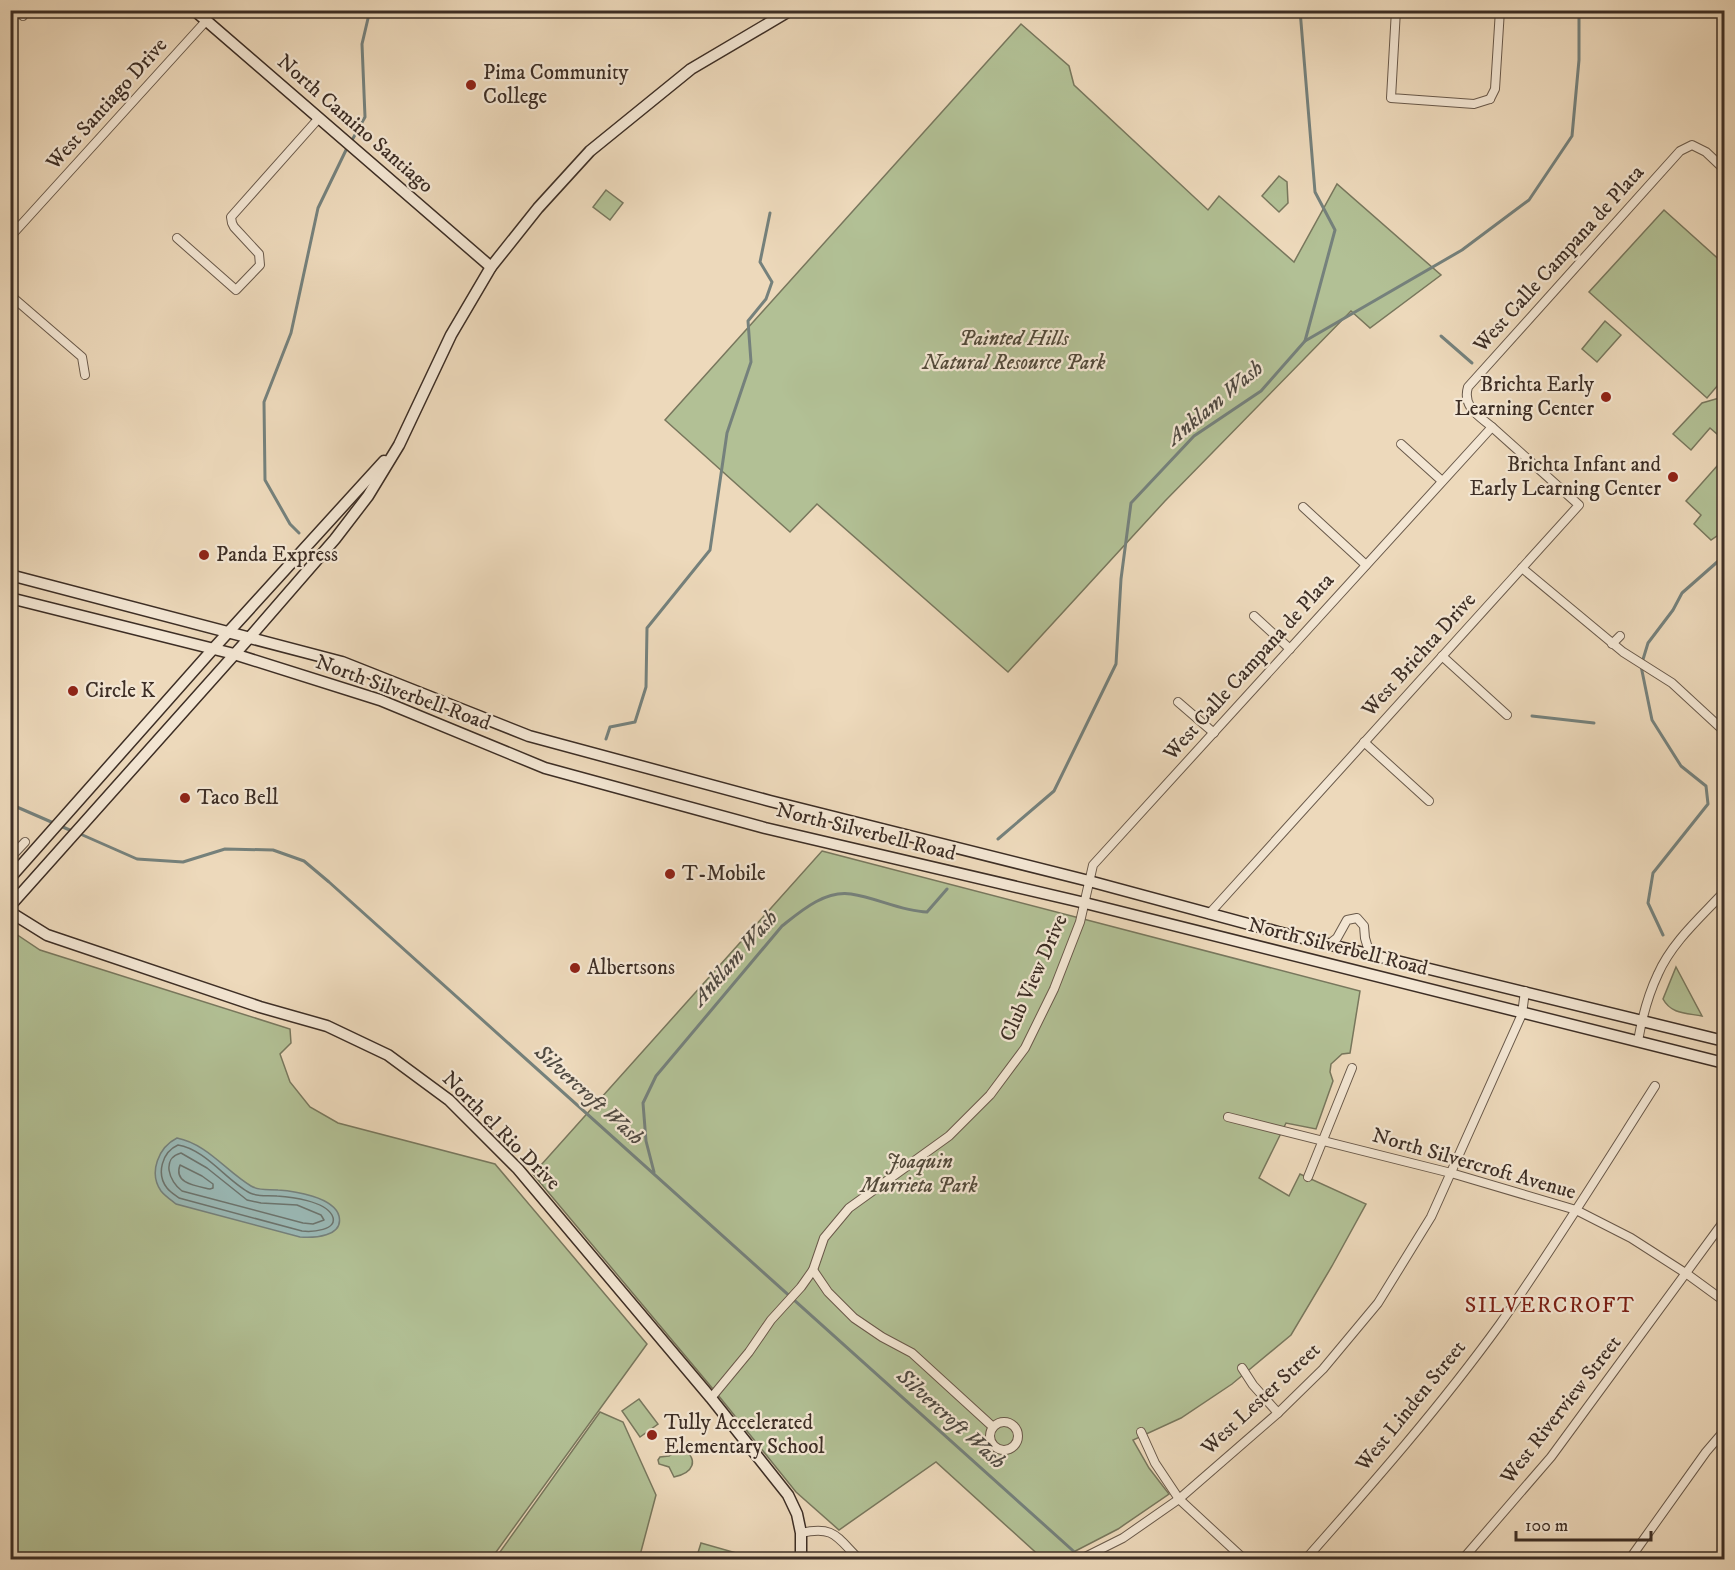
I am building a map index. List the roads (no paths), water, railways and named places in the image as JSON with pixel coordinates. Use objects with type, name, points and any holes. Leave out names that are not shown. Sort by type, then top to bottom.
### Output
[{"type":"main road","name":"North Camino Santiago","points":[[194,10],[491,267]]},
{"type":"main road","points":[[10,906],[250,638],[335,539],[368,496],[399,445],[451,335],[491,267],[537,208],[590,151],[691,69],[791,10]]},
{"type":"main road","points":[[10,878],[213,649],[399,445]]},
{"type":"main road","name":"North Silverbell Road","points":[[10,575],[342,662],[529,736],[770,801],[1089,881],[1329,945],[1642,1019],[1725,1041]]},
{"type":"main road","name":"North Silverbell Road","points":[[10,598],[234,654],[380,700],[545,768],[765,828],[1084,903],[1725,1063]]},
{"type":"main road","points":[[113,763],[127,774]]},
{"type":"main road","name":"North el Rio Drive","points":[[10,912],[47,935],[260,1007],[327,1026],[388,1055],[449,1100],[518,1169],[711,1398],[788,1495],[797,1514],[801,1533],[801,1560]]},
{"type":"main road","points":[[1202,933],[1209,914]]},
{"type":"street","points":[[1396,10],[1391,98],[1474,104],[1493,102],[1500,10]]},
{"type":"street","name":"West Santiago Drive","points":[[10,237],[206,21]]},
{"type":"street","points":[[177,238],[236,291],[260,265],[259,254],[234,227],[231,217],[319,118]]},
{"type":"street","name":"West Calle Campana de Plata","points":[[1089,881],[1093,866],[1492,427],[1467,403],[1465,396],[1468,387],[1680,151],[1693,145],[1706,152],[1725,169]]},
{"type":"street","points":[[10,295],[82,357],[85,375]]},
{"type":"street","name":"West Brichta Drive","points":[[1209,914],[1579,505],[1492,427]]},
{"type":"street","points":[[1401,444],[1442,481]]},
{"type":"street","points":[[1303,507],[1366,565]]},
{"type":"street","points":[[1522,568],[1612,644],[1672,683],[1725,731]]},
{"type":"street","points":[[1254,616],[1290,649]]},
{"type":"street","points":[[1612,644],[1620,636]]},
{"type":"street","points":[[1442,656],[1507,715]]},
{"type":"street","points":[[1178,702],[1214,733]]},
{"type":"street","points":[[1364,742],[1430,801]]},
{"type":"street","points":[[10,858],[25,842]]},
{"type":"street","name":"Club View Drive","points":[[711,1398],[779,1311],[801,1287],[813,1270],[824,1238],[849,1208],[949,1136],[990,1095],[1025,1048],[1054,988],[1080,922],[1089,881]]},
{"type":"street","points":[[1638,1041],[1642,1019],[1658,973],[1678,942],[1725,892]]},
{"type":"street","name":"North Silverbell Road","points":[[1329,945],[1337,938],[1347,920],[1357,918],[1364,926],[1370,955]]},
{"type":"street","name":"West Lester Street","points":[[1079,1560],[1123,1538],[1179,1499],[1278,1413],[1323,1369],[1378,1303],[1431,1217],[1522,1014],[1525,991]]},
{"type":"street","points":[[1308,1177],[1352,1068]]},
{"type":"street","name":"West Linden Street","points":[[1305,1560],[1396,1456],[1499,1324],[1576,1210],[1655,1086]]},
{"type":"street","name":"North Silvercroft Avenue","points":[[1228,1117],[1451,1173],[1576,1210],[1630,1238],[1725,1301]]},
{"type":"street","name":"West Riverview Street","points":[[1462,1560],[1551,1457],[1725,1221]]},
{"type":"street","points":[[813,1270],[828,1292],[854,1318],[882,1337],[912,1353],[993,1427]]},
{"type":"street","points":[[1242,1368],[1253,1385],[1278,1413]]},
{"type":"street","points":[[1629,1560],[1706,1452],[1725,1431]]},
{"type":"street","points":[[1141,1432],[1155,1463],[1179,1499],[1245,1560]]},
{"type":"street","points":[[801,1533],[819,1529],[830,1532],[860,1560]]},
{"type":"water","points":[[177,1138],[198,1146],[254,1188],[313,1196],[330,1204],[339,1216],[337,1228],[326,1235],[300,1237],[176,1204],[161,1191],[155,1176],[157,1161],[165,1147]]},
{"type":"waterway","points":[[351,142],[365,117],[362,44],[370,10]]},
{"type":"waterway","points":[[1300,10],[1315,192],[1335,230],[1305,341]]},
{"type":"waterway","name":"Anklam Wash","points":[[998,839],[1054,791],[1116,664],[1121,579],[1131,503],[1194,436],[1261,391],[1305,341],[1462,250],[1529,200],[1572,136],[1579,60],[1579,10]]},
{"type":"waterway","points":[[299,533],[290,524],[265,480],[264,402],[291,333],[318,208],[347,148]]},
{"type":"waterway","points":[[606,739],[610,727],[635,722],[646,687],[647,628],[710,550],[727,433],[751,362],[748,321],[766,299],[772,282],[760,262],[770,213]]},
{"type":"waterway","points":[[1441,336],[1472,363]]},
{"type":"waterway","points":[[1663,935],[1648,903],[1653,873],[1708,804],[1706,786],[1681,766],[1652,720],[1641,666],[1648,643],[1673,610],[1682,593],[1724,556]]},
{"type":"waterway","points":[[1532,716],[1594,723]]},
{"type":"waterway","name":"Silvercroft Wash","points":[[10,804],[72,831]]},
{"type":"waterway","name":"Silvercroft Wash","points":[[78,833],[137,859],[183,862],[225,849],[273,850],[304,861],[1080,1557]]},
{"type":"waterway","name":"Anklam Wash","points":[[654,1172],[646,1141],[643,1103],[656,1076],[782,926],[814,903],[832,895],[851,894],[927,912],[947,889]]},
{"type":"place","name":"Pima Community College","points":[[471,85]]},
{"type":"place","name":"Brichta Early Learning Center","points":[[1606,397]]},
{"type":"place","name":"Brichta Infant and Early Learning Center","points":[[1673,477]]},
{"type":"place","name":"Panda Express","points":[[204,555]]},
{"type":"place","name":"Circle K","points":[[73,691]]},
{"type":"place","name":"Taco Bell","points":[[185,798]]},
{"type":"place","name":"T-Mobile","points":[[670,874]]},
{"type":"place","name":"Albertsons","points":[[575,968]]},
{"type":"place","name":"Tully Accelerated Elementary School","points":[[652,1435]]},
{"type":"district","name":"SILVERCROFT","points":[[1550,1305]]},
{"type":"park label","name":"Painted Hills Natural Resource Park","points":[[1014,351]]},
{"type":"park label","name":"Joaquin Murrieta Park","points":[[919,1174]]}]
